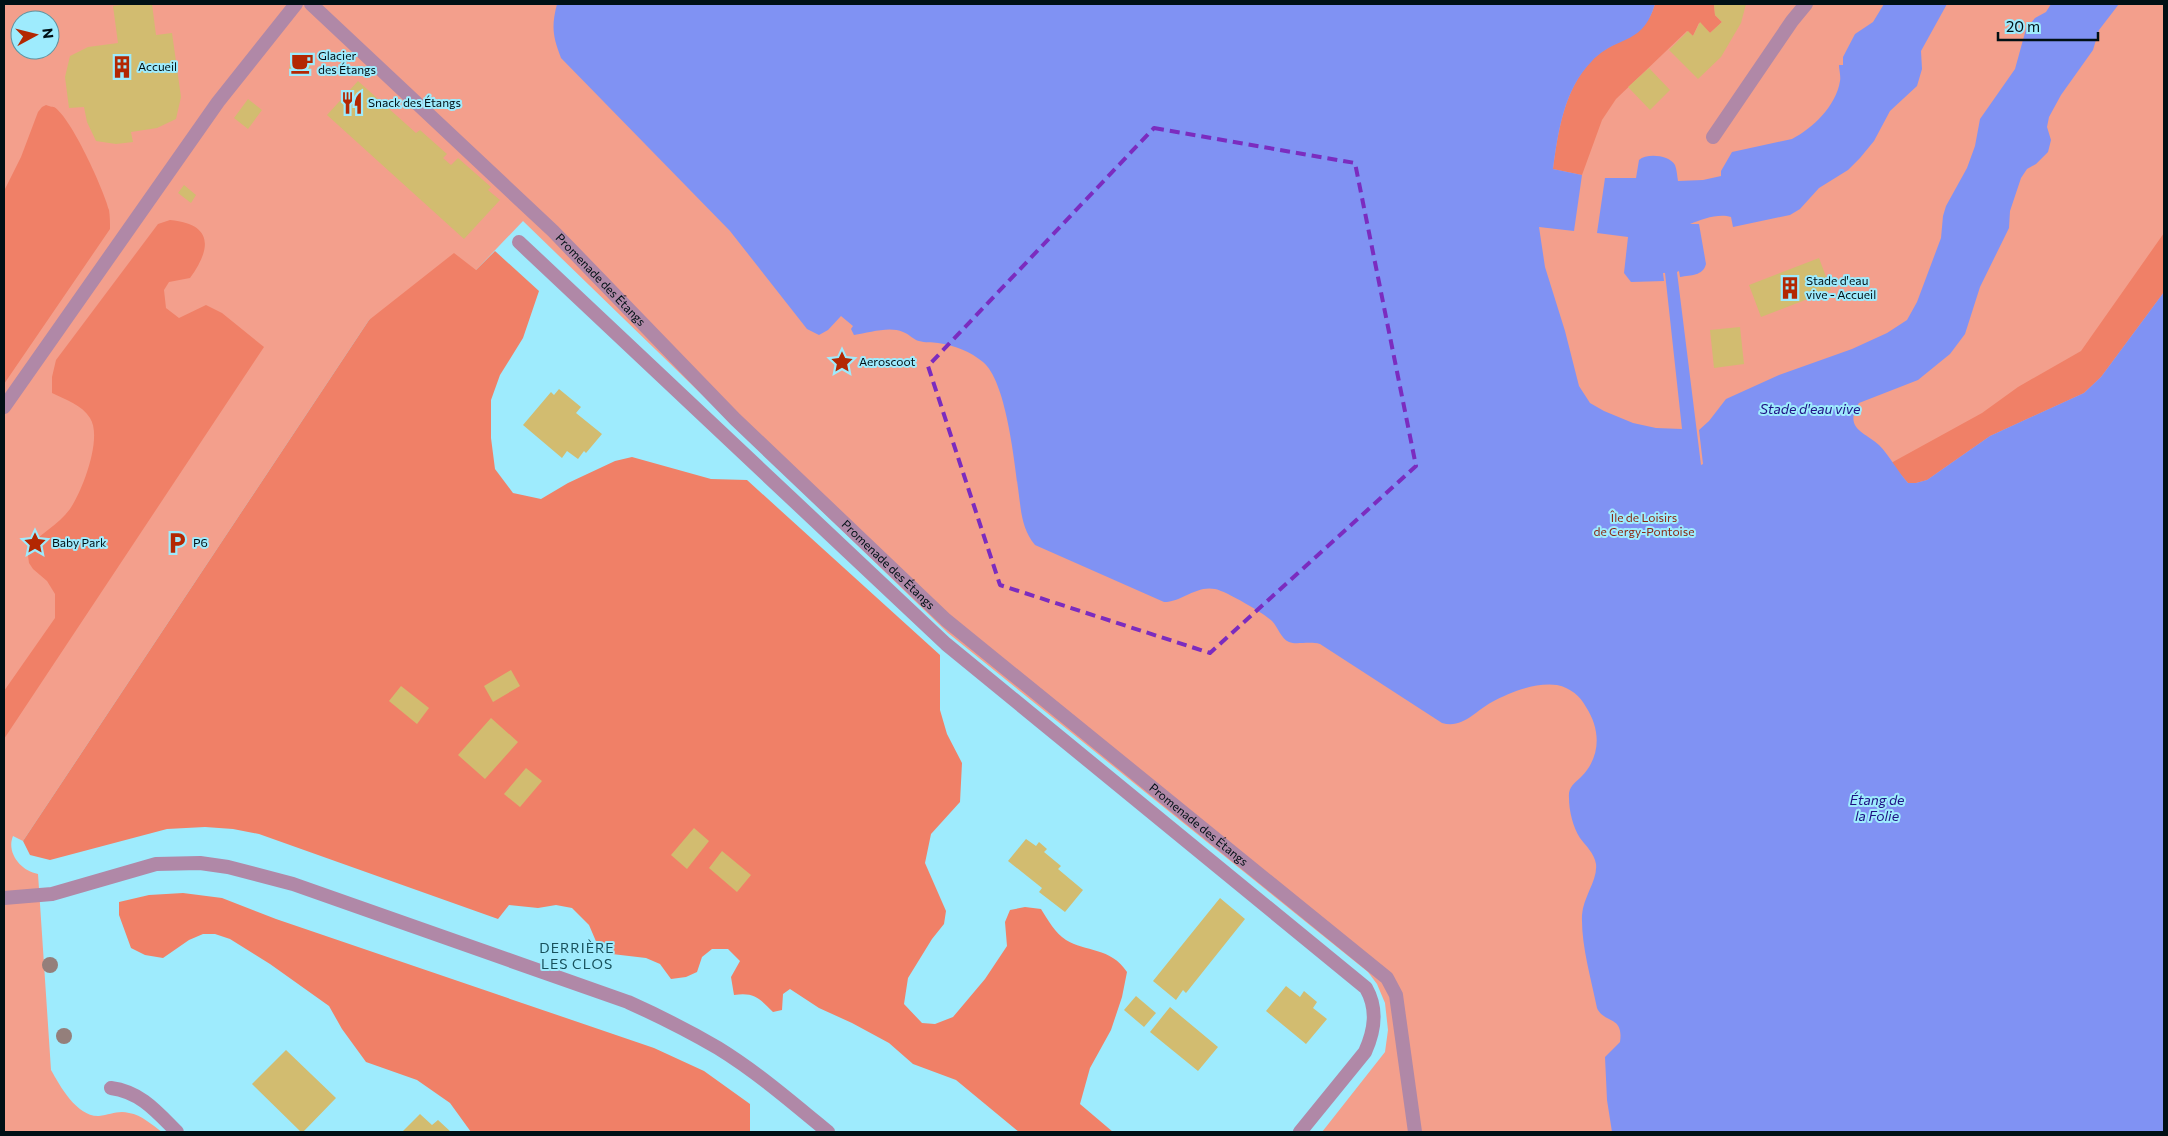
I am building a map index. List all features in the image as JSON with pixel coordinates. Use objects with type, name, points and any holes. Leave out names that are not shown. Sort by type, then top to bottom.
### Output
[{"type":"street","points":[[4,407],[218,102],[296,4]]},
{"type":"street","name":"Promenade des Étangs","points":[[311,4],[547,226],[735,420],[946,620],[1386,978],[1396,995],[1415,1132]]},
{"type":"street","points":[[1713,137],[1792,21],[1806,4]]},
{"type":"street","name":"Promenade des Étangs","points":[[519,242],[946,644],[1360,981],[1366,988],[1373,1004],[1374,1024],[1370,1042],[1365,1052],[1300,1132]]},
{"type":"street","points":[[4,898],[52,894],[140,867],[171,863],[200,863],[228,867],[293,884],[651,1012],[718,1048],[793,1103],[828,1132]]},
{"type":"street","points":[[111,1088],[131,1092],[138,1096],[177,1132]]},
{"type":"highlighted area","points":[[1154,128],[1355,163],[1416,466],[1210,653],[1000,585],[928,366]]},
{"type":"green space","name":"Île de Loisirs de Cergy-Pontoise","points":[[4,4],[2164,4],[2164,1132],[1322,1132],[1385,1052],[1388,1030],[1385,1003],[1377,984],[1368,972],[948,633],[523,221],[476,270],[369,320],[23,841],[13,836],[11,842],[13,855],[16,860],[26,869],[38,874],[51,1070],[70,1099],[83,1111],[99,1116],[121,1112],[134,1114],[162,1132],[4,1132]]},
{"type":"shaded area","points":[[1655,4],[1714,4],[1715,15],[1722,22],[1710,33],[1699,23],[1693,36],[1687,31],[1616,99],[1602,120],[1582,175],[1553,169],[1560,126],[1568,98],[1582,72],[1600,53],[1628,38],[1644,26]]},
{"type":"shaded area","points":[[46,105],[54,107],[61,113],[78,139],[106,200],[110,229],[4,384],[4,191],[21,157],[38,112]]},
{"type":"shaded area","points":[[170,220],[184,222],[201,232],[205,248],[190,278],[169,282],[164,290],[166,308],[179,318],[206,305],[222,313],[264,347],[4,739],[4,691],[55,618],[55,594],[47,581],[29,563],[27,548],[70,509],[85,478],[93,451],[93,427],[87,413],[78,406],[52,393],[52,377],[56,360],[158,224]]},
{"type":"shaded area","points":[[2164,233],[2164,292],[2101,377],[2084,393],[1990,436],[1927,480],[1908,483],[1891,463],[1982,413],[2018,387],[2081,351]]},
{"type":"shaded area","points":[[495,251],[539,291],[523,338],[500,375],[491,400],[491,438],[495,469],[513,493],[541,499],[568,483],[615,461],[632,457],[711,479],[747,480],[940,655],[940,710],[947,734],[962,763],[960,802],[931,834],[925,863],[946,911],[944,924],[932,939],[908,978],[904,1004],[922,1023],[935,1024],[953,1017],[985,979],[1007,946],[1005,922],[1010,910],[1025,907],[1041,909],[1055,930],[1066,940],[1106,954],[1121,964],[1127,972],[1122,997],[1111,1030],[1090,1068],[1080,1104],[1113,1132],[1019,1132],[956,1080],[913,1064],[889,1043],[819,1008],[790,989],[783,994],[782,1010],[773,1012],[756,997],[747,994],[734,995],[731,977],[740,961],[728,949],[712,949],[702,957],[697,972],[686,977],[671,979],[660,964],[646,958],[612,954],[598,946],[589,925],[572,908],[556,905],[538,908],[509,905],[498,919],[259,834],[233,829],[205,827],[167,829],[50,860],[30,855],[23,841],[369,320],[454,253],[476,270]]},
{"type":"shaded area","points":[[183,893],[222,898],[276,919],[654,1048],[704,1071],[750,1104],[750,1132],[471,1132],[450,1103],[417,1080],[366,1062],[342,1029],[329,1006],[270,964],[230,939],[215,934],[203,934],[189,940],[163,958],[145,955],[131,948],[119,915],[119,902],[149,895]]},
{"type":"water","name":"Étang de la Folie","points":[[557,4],[1655,4],[1650,18],[1636,34],[1611,47],[1592,61],[1582,72],[1575,84],[1560,126],[1553,169],[1582,175],[1574,231],[1539,227],[1545,267],[1565,331],[1579,386],[1590,403],[1633,423],[1656,428],[1682,429],[1665,273],[1663,273],[1664,281],[1631,282],[1624,273],[1628,237],[1597,233],[1605,178],[1636,178],[1639,160],[1647,156],[1663,157],[1672,162],[1676,167],[1678,181],[1703,180],[1721,176],[1721,171],[1732,152],[1792,139],[1808,129],[1822,115],[1829,107],[1838,90],[1840,79],[1839,65],[1843,65],[1843,57],[1855,34],[1873,22],[1884,4],[1947,4],[1921,51],[1922,69],[1917,86],[1890,111],[1874,141],[1848,170],[1819,188],[1800,209],[1790,215],[1733,227],[1731,217],[1726,216],[1710,217],[1690,224],[1699,224],[1706,264],[1702,271],[1696,274],[1680,277],[1679,271],[1677,272],[1701,465],[1703,464],[1699,430],[1709,421],[1726,399],[1779,375],[1852,349],[1887,333],[1907,320],[1917,302],[1941,238],[1946,206],[1967,168],[1975,146],[1980,119],[2015,69],[2026,29],[2035,18],[2046,12],[2051,4],[2119,4],[2099,30],[2093,50],[2061,95],[2049,117],[2047,127],[2051,140],[2048,152],[2036,164],[2027,169],[2021,178],[2010,211],[2009,228],[1980,287],[1965,334],[1950,354],[1918,380],[1859,403],[1853,419],[1858,429],[1879,445],[1887,454],[1908,483],[1927,480],[1990,436],[2084,393],[2101,377],[2164,292],[2164,1132],[1612,1132],[1607,1100],[1605,1057],[1620,1042],[1620,1033],[1616,1024],[1600,1013],[1597,1008],[1582,926],[1583,908],[1595,876],[1596,864],[1592,853],[1575,829],[1569,803],[1571,788],[1588,769],[1597,743],[1591,716],[1578,696],[1571,690],[1557,685],[1532,686],[1499,698],[1469,718],[1456,724],[1442,723],[1320,644],[1292,643],[1286,640],[1268,618],[1228,594],[1208,588],[1164,602],[1035,545],[1030,539],[1022,518],[1008,421],[1003,403],[998,386],[983,362],[956,347],[919,341],[897,330],[854,335],[851,329],[853,326],[841,316],[828,330],[819,335],[807,329],[730,231],[561,58],[554,32]]},
{"type":"building","name":"Accueil","points":[[152,4],[156,35],[172,33],[181,97],[176,119],[157,128],[131,132],[133,142],[116,144],[96,141],[87,122],[84,107],[69,108],[65,77],[70,56],[88,47],[118,43],[113,6]]},
{"type":"building","points":[[1714,4],[1746,4],[1741,23],[1721,57],[1698,79],[1669,50],[1688,31],[1693,36],[1700,22],[1710,33],[1722,22],[1715,15]]},
{"type":"building","points":[[292,52],[312,55],[309,74],[289,70]]},
{"type":"building","points":[[1649,68],[1670,90],[1650,110],[1628,87]]},
{"type":"building","points":[[358,81],[416,133],[420,130],[447,154],[443,158],[451,165],[458,158],[491,187],[488,190],[500,200],[464,239],[327,115]]},
{"type":"building","points":[[248,99],[262,110],[248,129],[234,118]]},
{"type":"building","points":[[184,185],[196,195],[191,203],[178,193]]},
{"type":"building","name":"Stade d'eau vive - Accueil","points":[[1819,258],[1831,290],[1761,317],[1749,285]]},
{"type":"building","points":[[1740,327],[1744,364],[1714,368],[1710,330]]},
{"type":"building","points":[[559,389],[581,407],[576,413],[602,434],[586,453],[584,451],[578,459],[567,451],[562,458],[523,425],[551,392],[554,395]]},
{"type":"building","points":[[511,670],[520,686],[493,702],[484,686]]},
{"type":"building","points":[[401,686],[429,708],[417,724],[389,701]]},
{"type":"building","points":[[491,718],[518,742],[485,779],[458,755]]},
{"type":"building","points":[[526,768],[542,781],[520,807],[504,794]]},
{"type":"building","points":[[694,828],[709,841],[687,869],[671,855]]},
{"type":"building","points":[[1026,839],[1036,846],[1039,842],[1047,849],[1044,852],[1061,866],[1058,869],[1083,890],[1065,912],[1039,892],[1042,888],[1008,861]]},
{"type":"building","points":[[722,851],[751,875],[737,892],[709,868]]},
{"type":"building","points":[[1220,898],[1245,919],[1186,993],[1183,990],[1176,1000],[1153,981]]},
{"type":"building","points":[[1286,986],[1300,997],[1304,991],[1317,1002],[1313,1008],[1327,1019],[1306,1044],[1266,1011]]},
{"type":"building","points":[[1136,996],[1156,1013],[1144,1027],[1124,1010]]},
{"type":"building","points":[[1170,1007],[1218,1047],[1198,1071],[1150,1032]]},
{"type":"building","points":[[286,1050],[336,1098],[303,1132],[252,1084]]},
{"type":"building","points":[[420,1114],[432,1125],[438,1120],[451,1132],[402,1132]]},
{"type":"place","name":"Glacier des Étangs","points":[[302,63]]},
{"type":"place","name":"Accueil","points":[[122,67]]},
{"type":"place","name":"Snack des Étangs","points":[[352,103]]},
{"type":"place","name":"Stade d'eau vive - Accueil","points":[[1790,288]]},
{"type":"place","name":"Aeroscoot","points":[[842,362]]},
{"type":"place","name":"Baby Park","points":[[35,543]]},
{"type":"place","name":"P6","points":[[177,543]]},
{"type":"district","name":"DERRIÈRE LES CLOS","points":[[577,956]]},
{"type":"water label","name":"Stade d'eau vive","points":[[1810,409]]}]
